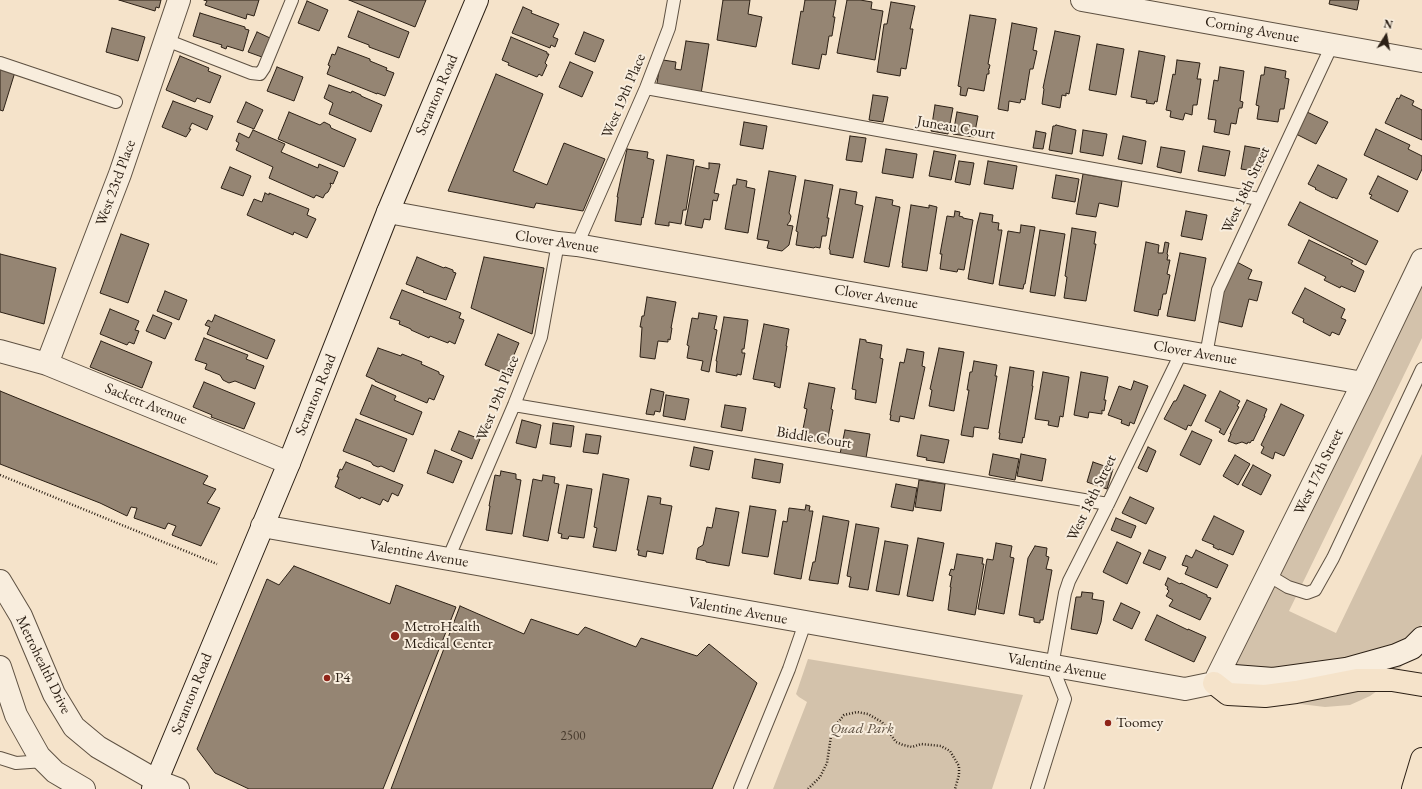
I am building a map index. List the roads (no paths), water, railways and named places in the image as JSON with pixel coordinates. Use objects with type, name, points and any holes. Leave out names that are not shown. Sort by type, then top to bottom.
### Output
[{"type":"highway","points":[[1214,683],[1228,694],[1265,696],[1296,692],[1357,680],[1392,680],[1422,685]]},
{"type":"highway","points":[[1413,789],[1422,759]]},
{"type":"street","name":"West 23rd Place","points":[[47,364],[120,174],[179,0]]},
{"type":"street","name":"Scranton Road","points":[[155,785],[289,463],[388,212],[477,0]]},
{"type":"street","name":"Corning Avenue","points":[[1082,0],[1422,61]]},
{"type":"street","name":"Clover Avenue","points":[[388,212],[1363,383]]},
{"type":"street","name":"West 17th Street","points":[[1214,683],[1363,383],[1422,260]]},
{"type":"street","name":"Sackett Avenue","points":[[0,351],[47,364],[289,463]]},
{"type":"street","name":"Valentine Avenue","points":[[262,526],[1185,689],[1214,683],[1234,676],[1273,679],[1346,668],[1396,655],[1412,648],[1422,638]]},
{"type":"street","name":"Metrohealth Drive","points":[[0,580],[21,616],[54,694],[74,727],[98,747],[155,785],[178,789]]},
{"type":"street","points":[[0,667],[16,714],[39,756],[55,772],[84,789]]},
{"type":"lane","points":[[166,40],[250,74],[260,74],[264,68],[292,0]]},
{"type":"lane","name":"West 19th Place","points":[[448,559],[514,405],[541,337],[568,244],[646,88],[669,28],[674,0]]},
{"type":"lane","name":"West 18th Street","points":[[1206,355],[1218,290],[1259,199],[1332,45]]},
{"type":"lane","points":[[0,63],[116,102]]},
{"type":"lane","name":"Juneau Court","points":[[646,88],[1259,199]]},
{"type":"lane","name":"West 18th Street","points":[[1052,666],[1065,593],[1069,581],[1182,351]]},
{"type":"lane","points":[[1268,575],[1288,587],[1307,593],[1315,590],[1333,558],[1422,369]]},
{"type":"lane","name":"Biddle Court","points":[[514,405],[1108,504]]},
{"type":"lane","points":[[740,789],[789,669],[805,623]]},
{"type":"lane","points":[[1037,789],[1065,699],[1052,666]]},
{"type":"lane","points":[[0,758],[16,763],[44,761]]},
{"type":"place","name":"MetroHealth Medical Center","points":[[395,636]]},
{"type":"place","name":"P4","points":[[327,678]]},
{"type":"place","name":"Toomey","points":[[1108,723]]},
{"type":"park label","name":"Quad Park","points":[[862,729]]}]
